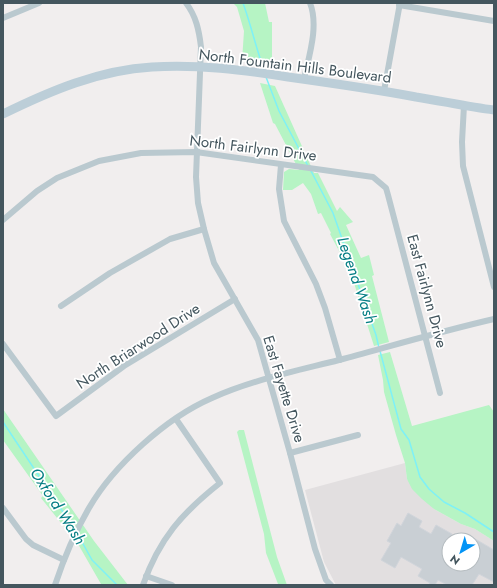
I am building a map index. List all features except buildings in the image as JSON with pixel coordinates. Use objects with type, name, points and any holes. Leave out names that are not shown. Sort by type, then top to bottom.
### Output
[{"type":"main road","name":"North Fountain Hills Boulevard","points":[[3,114],[74,83],[116,72],[151,67],[201,66],[384,91],[494,110]]},
{"type":"street","points":[[3,18],[39,3]]},
{"type":"street","name":"East Fayette Drive","points":[[186,3],[193,12],[200,32],[201,66],[196,177],[198,203],[204,228],[214,263],[258,340],[315,548],[326,580],[331,585]]},
{"type":"street","points":[[304,79],[313,25],[313,10],[310,3]]},
{"type":"street","points":[[384,91],[400,4],[494,22]]},
{"type":"street","points":[[464,105],[462,142],[463,166],[494,287]]},
{"type":"street","name":"North Fairlynn Drive","points":[[3,220],[37,191],[57,178],[99,161],[142,153],[196,152],[373,177],[386,188],[388,195]]},
{"type":"street","points":[[281,165],[279,189],[284,222],[316,284],[325,308],[340,360]]},
{"type":"street","name":"East Fairlynn Drive","points":[[388,195],[440,393]]},
{"type":"street","points":[[60,306],[110,273],[170,239],[204,228]]},
{"type":"street","name":"North Briarwood Drive","points":[[3,344],[56,416],[124,366],[235,300]]},
{"type":"street","points":[[55,585],[76,532],[90,506],[121,466],[145,442],[176,419],[211,398],[248,384],[494,319]]},
{"type":"street","points":[[143,585],[160,547],[177,523],[190,508],[220,483],[176,419]]},
{"type":"street","points":[[290,453],[358,435]]},
{"type":"street","points":[[3,510],[26,539],[33,545],[64,560]]},
{"type":"street","points":[[146,576],[172,585]]},
{"type":"shaded area","points":[[405,463],[407,479],[434,509],[461,524],[480,532],[441,532],[441,572],[481,572],[481,533],[494,541],[494,585],[336,585],[324,562],[305,490]]},
{"type":"green space","points":[[233,3],[265,3],[269,22],[272,22],[272,66],[242,61],[244,31],[237,7]]},
{"type":"green space","points":[[260,83],[275,86],[314,173],[318,173],[337,211],[340,207],[353,222],[346,225],[361,258],[369,255],[374,275],[372,276],[389,342],[374,346],[354,283],[350,280],[353,277],[330,234],[331,233],[321,213],[318,214],[311,194],[303,183],[292,190],[283,190],[284,172],[289,169],[299,170],[275,124],[273,123]]},
{"type":"green space","points":[[390,352],[412,426],[489,405],[494,412],[494,541],[481,532],[461,524],[434,509],[412,489],[407,479],[405,463],[384,392],[378,355]]},
{"type":"green space","points":[[3,409],[94,541],[128,585],[101,584],[78,544],[41,498],[43,496],[3,440]]},
{"type":"green space","points":[[239,430],[244,430],[277,557],[287,585],[278,584],[266,553],[264,534],[237,432]]},
{"type":"waterway","name":"Legend Wash","points":[[243,3],[264,70]]},
{"type":"waterway","name":"Legend Wash","points":[[266,77],[279,111],[308,166]]},
{"type":"waterway","name":"Legend Wash","points":[[311,171],[333,213],[376,335],[379,348]]},
{"type":"waterway","name":"Legend Wash","points":[[380,351],[401,429],[409,440],[420,477],[429,489],[444,502],[465,513],[494,532]]},
{"type":"waterway","name":"Oxford Wash","points":[[3,422],[75,530]]},
{"type":"waterway","name":"Oxford Wash","points":[[77,533],[92,560],[117,585]]}]
